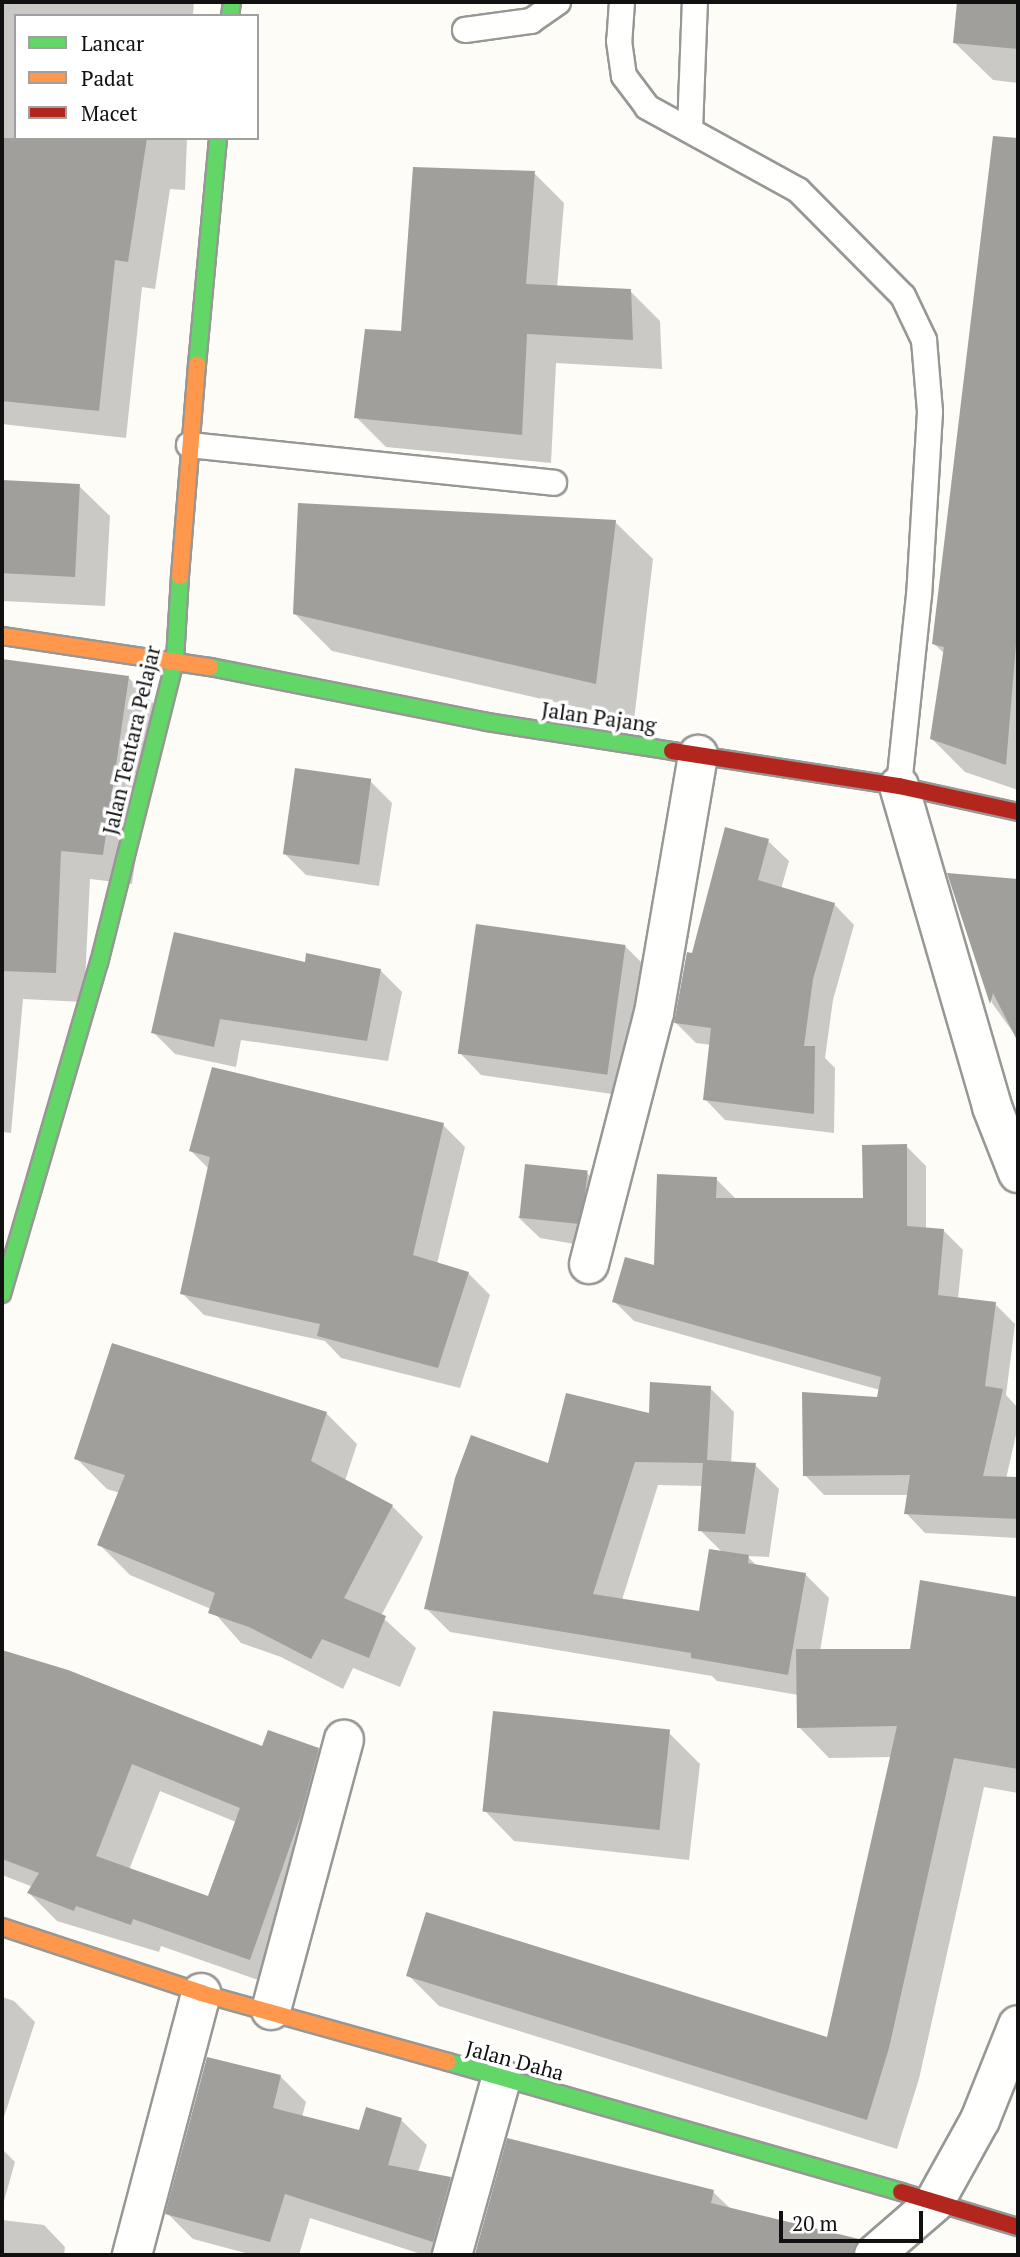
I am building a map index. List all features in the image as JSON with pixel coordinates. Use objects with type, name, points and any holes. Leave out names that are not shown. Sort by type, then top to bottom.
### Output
[{"type":"street","name":"Jalan Tentara Pelajar","points":[[2,1294],[99,963],[175,660],[189,444],[218,140]]},
{"type":"street","name":"Jalan Pajang","points":[[2,636],[175,660],[486,722],[899,786],[1018,812]]},
{"type":"street","points":[[589,1264],[654,1013],[698,755]]},
{"type":"street","points":[[899,786],[1008,1126],[1018,1173]]},
{"type":"street","points":[[12,1200],[31,1202]]},
{"type":"street","points":[[271,2010],[344,1740]]},
{"type":"street","name":"Jalan Daha","points":[[2,1927],[201,1993],[271,2010],[501,2079],[734,2141],[1018,2227]]},
{"type":"street","points":[[132,2255],[201,1993]]},
{"type":"street","points":[[874,2255],[934,2203],[979,2119],[1018,2025]]},
{"type":"street","points":[[452,2255],[501,2079]]},
{"type":"lane","points":[[466,30],[531,21],[558,2]]},
{"type":"lane","points":[[622,2],[619,40],[624,76],[647,107],[798,190],[903,296],[924,340],[929,425],[919,595],[899,786]]},
{"type":"lane","points":[[690,130],[695,2]]},
{"type":"lane","points":[[189,444],[554,482]]},
{"type":"building","points":[[957,2],[1018,2],[1018,49],[953,43]]},
{"type":"building","points":[[993,136],[1018,138],[1018,620],[1006,765],[930,739],[944,647],[932,644]]},
{"type":"building","points":[[2,138],[147,140],[128,262],[115,260],[99,411],[2,401]]},
{"type":"building","points":[[413,167],[535,171],[526,284],[631,289],[633,340],[527,334],[522,435],[354,418],[365,329],[401,331]]},
{"type":"building","points":[[2,480],[80,484],[75,577],[2,573]]},
{"type":"building","points":[[298,503],[616,520],[596,684],[293,614]]},
{"type":"building","points":[[2,659],[129,676],[103,855],[61,851],[56,973],[2,971]]},
{"type":"building","points":[[295,768],[371,779],[359,865],[283,854]]},
{"type":"building","points":[[725,827],[769,839],[758,880],[835,903],[813,979],[804,1046],[815,1046],[814,1114],[703,1100],[711,1028],[674,1023],[687,952],[692,953]]},
{"type":"building","points":[[947,873],[1018,879],[1018,1042],[993,993],[990,1004]]},
{"type":"building","points":[[476,924],[626,945],[607,1075],[458,1054]]},
{"type":"building","points":[[174,932],[305,962],[306,953],[381,969],[367,1041],[220,1019],[214,1047],[151,1033]]},
{"type":"building","points":[[212,1067],[444,1123],[413,1255],[469,1272],[438,1368],[317,1336],[320,1324],[180,1294],[210,1157],[189,1151]]},
{"type":"building","points":[[907,1144],[907,1226],[944,1229],[938,1295],[996,1302],[985,1386],[1003,1389],[983,1476],[1018,1477],[1018,1519],[904,1514],[910,1475],[803,1476],[802,1392],[877,1397],[881,1377],[612,1302],[625,1257],[654,1265],[657,1174],[717,1177],[716,1198],[863,1198],[862,1145]]},
{"type":"building","points":[[525,1164],[588,1171],[582,1224],[519,1218]]},
{"type":"building","points":[[112,1343],[327,1412],[311,1461],[393,1505],[344,1598],[386,1616],[369,1658],[322,1639],[311,1659],[249,1627],[208,1613],[215,1593],[97,1545],[125,1475],[74,1459]]},
{"type":"building","points":[[650,1382],[711,1386],[707,1460],[756,1463],[745,1534],[698,1531],[703,1463],[635,1462],[593,1594],[699,1611],[709,1549],[749,1555],[748,1563],[806,1573],[788,1675],[691,1658],[691,1653],[424,1609],[455,1478],[471,1435],[548,1463],[566,1393],[649,1413]]},
{"type":"building","points":[[920,1580],[1018,1597],[1018,1769],[954,1758],[889,2048],[867,2120],[406,1976],[426,1912],[827,2037],[897,1726],[797,1728],[796,1649],[910,1649]]},
{"type":"building","points":[[2,1650],[68,1670],[262,1746],[268,1730],[319,1748],[301,1815],[250,1960],[133,1919],[131,1925],[76,1906],[74,1911],[27,1893],[39,1873],[2,1859]],"holes":[[[132,1764],[240,1808],[208,1896],[96,1856]]]},
{"type":"building","points":[[493,1711],[670,1730],[659,1830],[482,1811]]},
{"type":"building","points":[[207,2057],[281,2075],[273,2108],[359,2130],[366,2107],[402,2118],[388,2165],[451,2177],[433,2242],[285,2194],[270,2242],[165,2214]]},
{"type":"building","points":[[507,2138],[714,2190],[711,2203],[859,2239],[853,2255],[475,2254]]},
{"type":"traffic: fast","points":[[230,14],[232,2]]},
{"type":"traffic: fast","points":[[197,365],[218,140]]},
{"type":"traffic: fast","points":[[2,1294],[99,963],[175,660],[180,576]]},
{"type":"traffic: fast","points":[[210,667],[487,722],[672,751]]},
{"type":"traffic: fast","points":[[448,2062],[901,2192]]},
{"type":"traffic: slow","points":[[180,576],[197,365]]},
{"type":"traffic: slow","points":[[2,636],[210,667]]},
{"type":"traffic: slow","points":[[2,1927],[201,1993],[448,2062]]},
{"type":"traffic: jam","points":[[672,751],[899,786],[1018,812]]},
{"type":"traffic: jam","points":[[901,2192],[1018,2227]]}]
